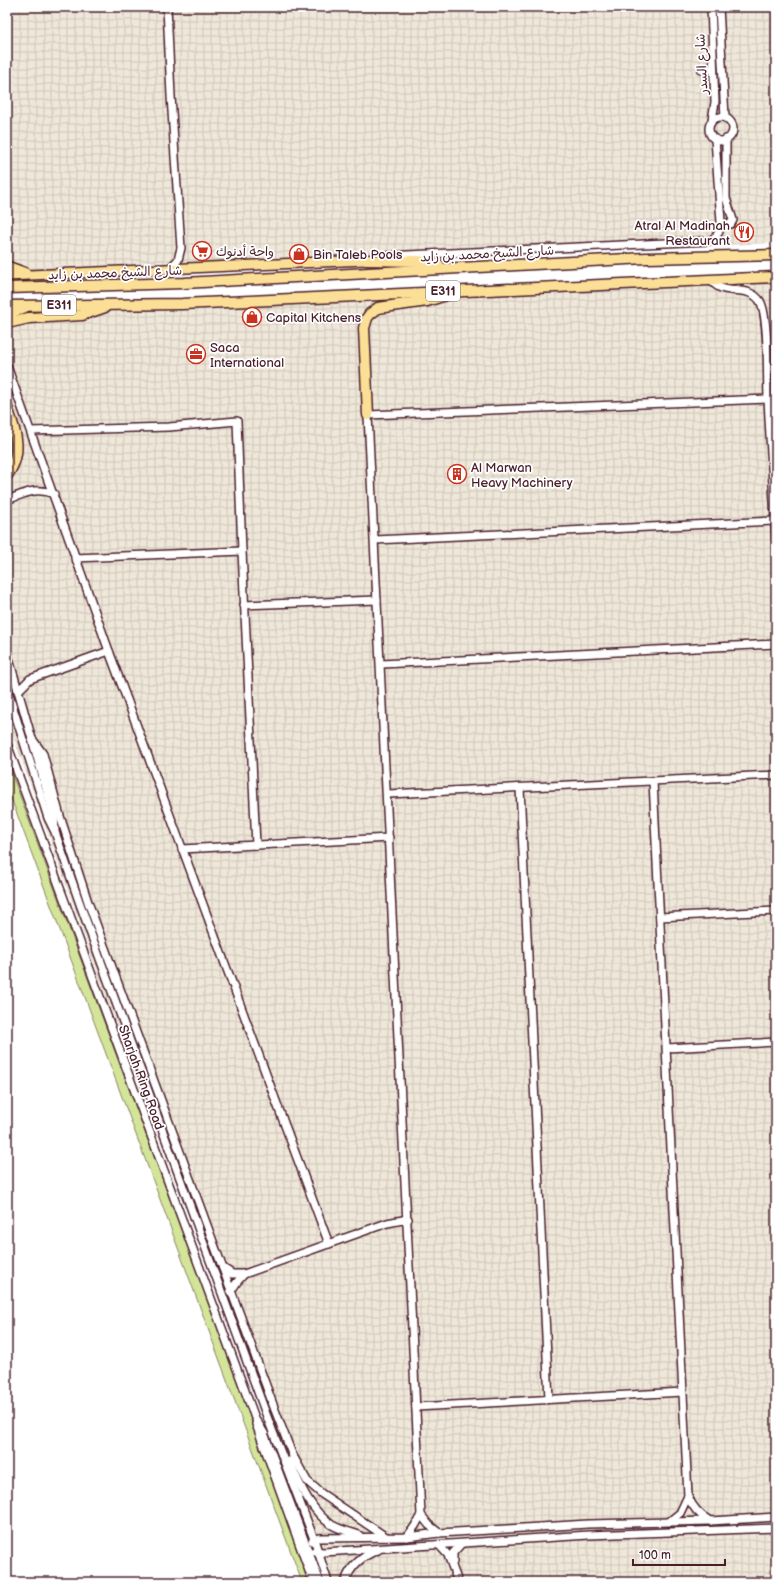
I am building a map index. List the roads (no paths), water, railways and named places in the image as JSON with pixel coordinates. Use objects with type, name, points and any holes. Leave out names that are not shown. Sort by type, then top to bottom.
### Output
[{"type":"highway","name":"شارع الشيخ محمد بن زايد","points":[[7,288],[184,283],[646,258],[776,255]]},
{"type":"highway","points":[[366,260],[419,261],[451,268]]},
{"type":"highway","name":"E311","points":[[7,306],[29,304],[182,304],[776,277]]},
{"type":"highway","points":[[368,416],[364,328],[367,318],[378,308],[437,299],[454,291]]},
{"type":"highway","points":[[7,314],[29,304]]},
{"type":"highway","points":[[7,323],[29,318],[82,315],[110,305]]},
{"type":"highway","points":[[7,408],[17,439],[17,452],[13,465],[7,475]]},
{"type":"main road","points":[[7,276],[366,260]]},
{"type":"main road","points":[[7,266],[31,274]]},
{"type":"street","points":[[167,7],[181,248],[178,260],[169,269]]},
{"type":"street","name":"شارع السدر","points":[[711,7],[715,102],[712,120]]},
{"type":"street","name":"شارع السدر","points":[[719,7],[725,117]]},
{"type":"street","points":[[702,70],[713,69]]},
{"type":"street","points":[[718,117],[725,117],[730,122],[733,130],[730,136],[721,141],[716,139],[710,133],[709,128],[712,120],[718,117]]},
{"type":"street","points":[[366,260],[387,256],[706,242],[712,240],[717,236],[722,222],[716,139]]},
{"type":"street","points":[[722,222],[730,224],[732,223],[733,219],[726,198],[726,139]]},
{"type":"street","points":[[709,279],[722,288],[742,290],[752,294],[760,302],[764,312],[776,540]]},
{"type":"street","points":[[7,366],[109,651],[329,1244]]},
{"type":"street","points":[[439,1533],[429,1525],[422,1515],[388,794],[368,416],[768,399]]},
{"type":"street","points":[[31,431],[169,426],[237,421],[244,606],[256,845]]},
{"type":"street","points":[[7,500],[34,490],[43,490],[54,494]]},
{"type":"street","points":[[375,540],[775,521]]},
{"type":"street","points":[[75,558],[242,551]]},
{"type":"street","points":[[244,606],[377,600]]},
{"type":"street","points":[[381,664],[776,644]]},
{"type":"street","points":[[18,691],[30,679],[109,651]]},
{"type":"street","points":[[7,652],[54,816],[55,832]]},
{"type":"street","points":[[13,673],[30,679]]},
{"type":"street","points":[[7,689],[48,818],[55,832],[82,911],[266,1414],[314,1539],[328,1582]]},
{"type":"street","points":[[33,740],[43,754],[60,816],[88,902],[288,1444],[301,1472],[307,1480],[322,1494],[386,1537]]},
{"type":"street","name":"Sharjah Ring Road","points":[[7,744],[255,1418]]},
{"type":"street","points":[[388,794],[776,775]]},
{"type":"street","points":[[654,781],[688,1496],[698,1513],[710,1521]]},
{"type":"street","points":[[520,788],[549,1400]]},
{"type":"street","points":[[182,849],[389,838]]},
{"type":"street","points":[[660,917],[776,911]]},
{"type":"street","points":[[667,1048],[776,1042]]},
{"type":"street","points":[[223,1268],[232,1274],[244,1274],[387,1222],[408,1219]]},
{"type":"street","points":[[231,1291],[244,1274]]},
{"type":"street","points":[[416,1406],[683,1392]]},
{"type":"street","points":[[266,1414],[275,1427],[295,1474],[319,1514],[334,1526],[346,1531],[376,1537]]},
{"type":"street","points":[[255,1418],[264,1433],[320,1582]]},
{"type":"street","points":[[255,1418],[257,1429],[313,1582]]},
{"type":"street","points":[[670,1521],[680,1513],[688,1496]]},
{"type":"street","points":[[406,1536],[422,1515]]},
{"type":"street","points":[[307,1546],[314,1539],[319,1538],[386,1537],[588,1524],[710,1521],[776,1517]]},
{"type":"street","points":[[307,1546],[318,1552],[618,1534],[776,1528]]},
{"type":"street","points":[[454,1571],[452,1556],[461,1544]]},
{"type":"street","points":[[439,1545],[446,1552],[458,1582]]},
{"type":"street","points":[[345,1582],[349,1572],[359,1561],[371,1553],[386,1548]]},
{"type":"place","name":"Atral Al Madinah Restaurant","points":[[744,232]]},
{"type":"place","name":"واحة أدنوك","points":[[202,251]]},
{"type":"place","name":"Bin Taleb Pools","points":[[299,254]]},
{"type":"place","name":"Capital Kitchens","points":[[252,317]]},
{"type":"place","name":"Saca International","points":[[196,354]]},
{"type":"place","name":"Al Marwan Heavy Machinery","points":[[457,474]]}]
